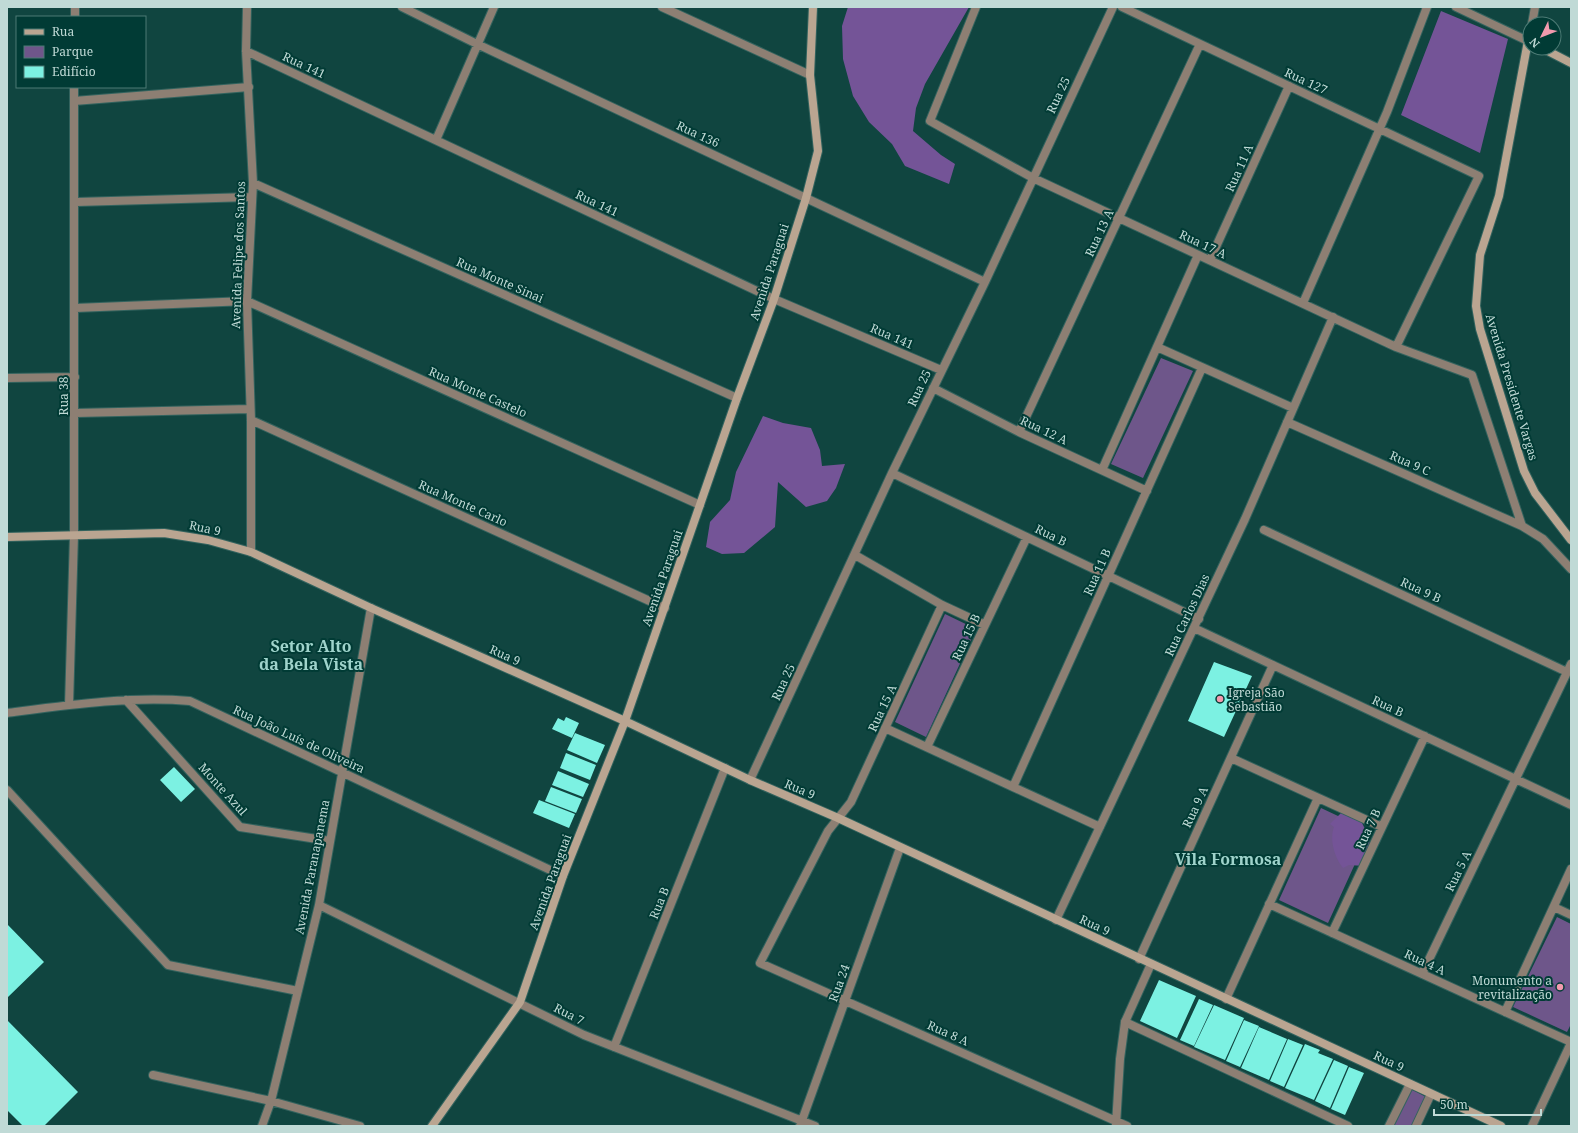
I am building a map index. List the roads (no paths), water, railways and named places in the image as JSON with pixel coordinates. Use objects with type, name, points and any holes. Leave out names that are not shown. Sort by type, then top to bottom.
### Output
[{"type":"street","name":"Avenida Felipe dos Santos","points":[[247,7],[246,51],[249,87],[252,183],[246,301],[251,420],[251,552]]},
{"type":"street","name":"Rua 136","points":[[402,7],[985,282]]},
{"type":"street","points":[[436,140],[494,7]]},
{"type":"street","points":[[662,7],[810,75]]},
{"type":"street","name":"Avenida Paraguai","points":[[432,1126],[520,1002],[563,876],[625,721],[737,398],[774,299],[806,198],[818,151],[810,75],[813,7]]},
{"type":"street","name":"Rua 17 A","points":[[976,7],[930,121],[1033,178],[1396,346],[1472,375],[1522,526]]},
{"type":"street","name":"Rua 25","points":[[750,780],[892,473],[985,282],[1113,7]]},
{"type":"street","name":"Rua 127","points":[[1122,7],[1479,176],[1396,346]]},
{"type":"street","points":[[1303,303],[1380,129],[1427,7]]},
{"type":"street","points":[[1456,7],[1522,35]]},
{"type":"street","name":"Rua 13 A","points":[[1019,432],[1200,44]]},
{"type":"street","name":"Rua 141","points":[[246,51],[774,299],[941,370]]},
{"type":"street","name":"Avenida Presidente Vargas","points":[[1526,56],[1499,196],[1480,255],[1476,306],[1480,329],[1524,470],[1535,493],[1571,540]]},
{"type":"street","points":[[1557,56],[1571,63]]},
{"type":"street","name":"Rua 11 A","points":[[1210,260],[1289,86]]},
{"type":"street","points":[[74,101],[249,87]]},
{"type":"street","name":"Rua 38","points":[[69,705],[74,535],[76,202],[74,88]]},
{"type":"street","name":"Rua Monte Sinai","points":[[252,183],[737,398]]},
{"type":"street","points":[[76,202],[251,197]]},
{"type":"street","points":[[1102,470],[1198,255]]},
{"type":"street","points":[[75,308],[246,301]]},
{"type":"street","name":"Rua Monte Castelo","points":[[246,301],[700,505]]},
{"type":"street","name":"Rua Carlos Dias","points":[[1056,920],[1194,628],[1288,422],[1332,317]]},
{"type":"street","points":[[1157,348],[1293,408]]},
{"type":"street","name":"Rua 11 B","points":[[1013,787],[1202,368]]},
{"type":"street","points":[[7,378],[75,377]]},
{"type":"street","name":"Rua 12 A","points":[[933,388],[1019,432],[1147,491]]},
{"type":"street","points":[[74,413],[250,409]]},
{"type":"street","name":"Rua Monte Carlo","points":[[251,420],[665,608]]},
{"type":"street","name":"Rua 9 C","points":[[1288,422],[1522,526],[1543,539],[1571,569]]},
{"type":"street","name":"Rua B","points":[[892,473],[1198,619]]},
{"type":"street","name":"Rua 9 B","points":[[1264,530],[1569,668]]},
{"type":"street","name":"Rua 9","points":[[7,537],[164,533],[208,540],[251,552],[371,608],[625,721],[750,780],[838,818],[1139,959],[1502,1126]]},
{"type":"street","name":"Rua 15 B","points":[[927,747],[1027,537]]},
{"type":"street","points":[[855,555],[942,605],[985,625]]},
{"type":"street","name":"Rua 15 A","points":[[760,962],[828,831],[851,802],[942,605]]},
{"type":"street","name":"Avenida Paranapanema","points":[[262,1126],[271,1101],[319,905],[371,608]]},
{"type":"street","name":"Rua B","points":[[1194,628],[1571,805]]},
{"type":"street","name":"Rua 9 A","points":[[1139,959],[1273,665]]},
{"type":"street","name":"Rua 5 A","points":[[1422,974],[1569,668]]},
{"type":"street","name":"Rua João Luís de Oliveira","points":[[7,713],[69,705],[126,700],[164,699],[190,701],[563,876]]},
{"type":"street","name":"Monte Azul","points":[[126,700],[240,827],[330,841]]},
{"type":"street","points":[[886,728],[1100,827]]},
{"type":"street","name":"Rua 7 B","points":[[1332,933],[1425,736]]},
{"type":"street","points":[[1231,758],[1382,827]]},
{"type":"street","name":"Rua B","points":[[614,1047],[725,768]]},
{"type":"street","points":[[7,790],[168,965],[298,990]]},
{"type":"street","points":[[1226,999],[1318,798]]},
{"type":"street","name":"Rua 24","points":[[801,1123],[900,848]]},
{"type":"street","points":[[1505,1012],[1571,869]]},
{"type":"street","name":"Rua 4 A","points":[[1269,904],[1571,1042]]},
{"type":"street","name":"Rua 7","points":[[319,905],[520,1002],[584,1035],[801,1123],[815,1126]]},
{"type":"street","points":[[1554,907],[1571,915]]},
{"type":"street","name":"Rua 8 A","points":[[760,962],[1116,1124],[1127,1126]]},
{"type":"street","points":[[1116,1124],[1120,1059],[1126,1022],[1151,964]]},
{"type":"street","points":[[1126,1022],[1348,1126]]},
{"type":"street","points":[[1532,1126],[1571,1042]]},
{"type":"street","points":[[153,1075],[271,1101],[360,1126]]},
{"type":"street","points":[[1389,1126],[1410,1084]]},
{"type":"street","points":[[1416,1126],[1431,1094]]},
{"type":"place","name":"Igreja São Sebastião","points":[[1220,699]]},
{"type":"place","name":"Monumento a revitalização","points":[[1560,987]]},
{"type":"district","name":"Setor Alto da Bela Vista","points":[[311,655]]},
{"type":"district","name":"Vila Formosa","points":[[1228,859]]}]
